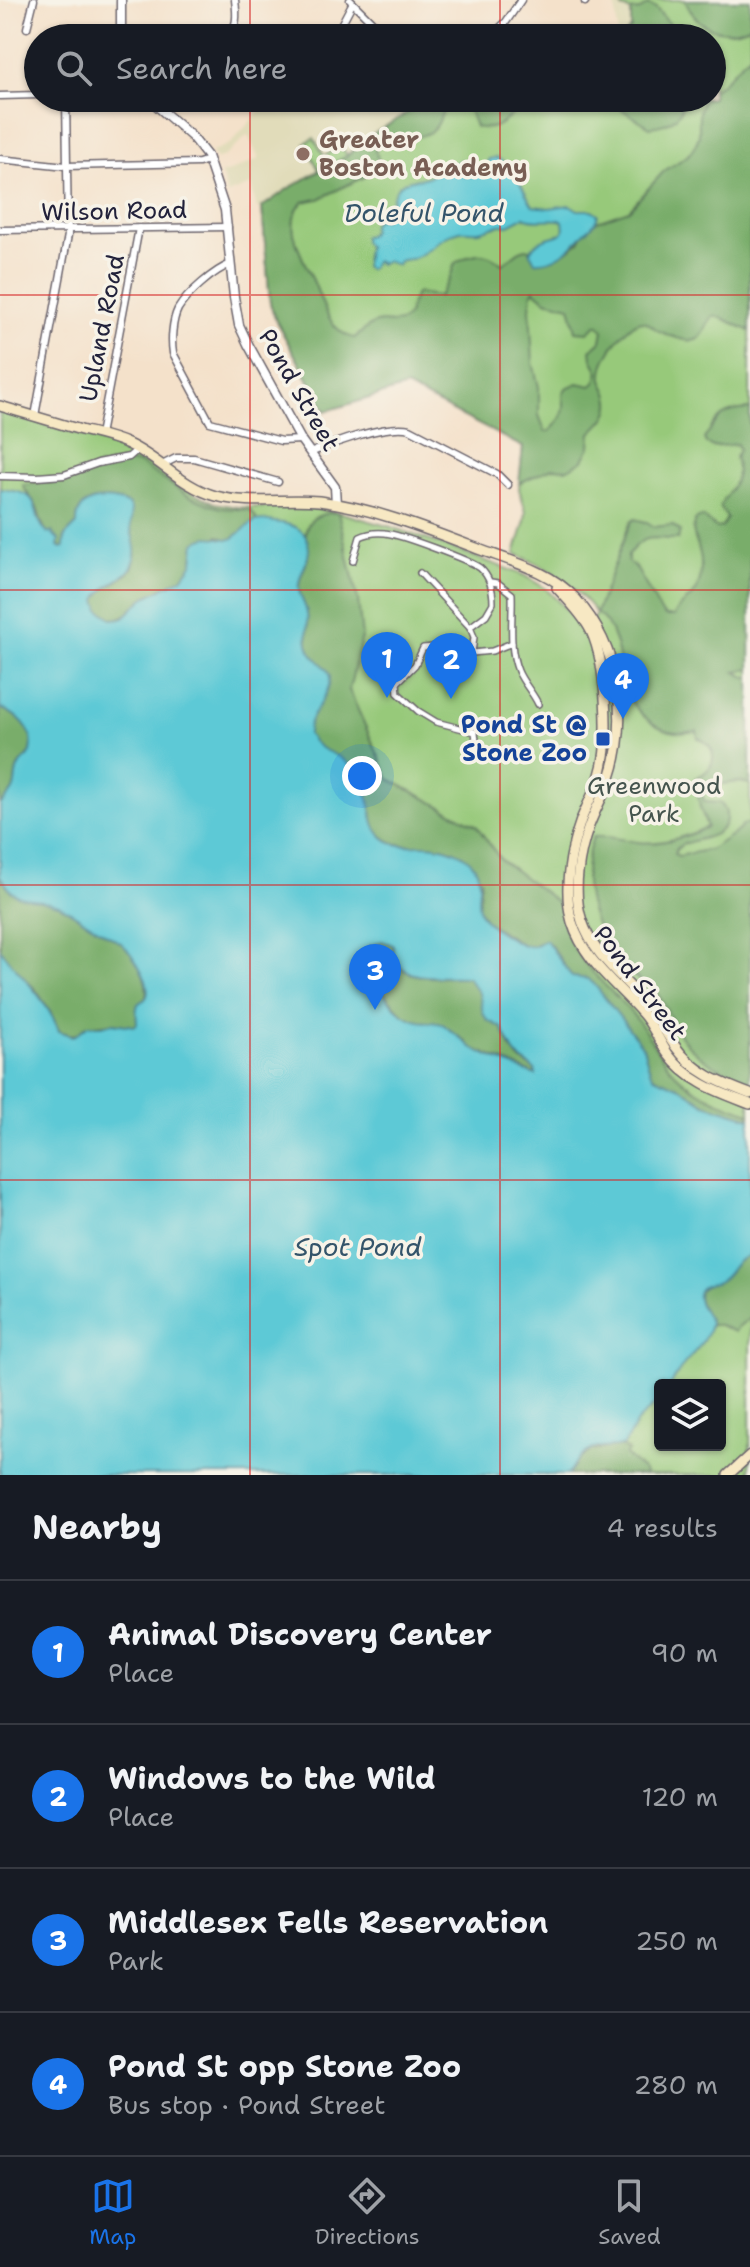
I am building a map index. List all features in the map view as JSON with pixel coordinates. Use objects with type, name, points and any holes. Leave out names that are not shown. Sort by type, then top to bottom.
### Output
[{"type":"main road","points":[[0,406],[138,449],[194,487],[220,497],[336,504]]},
{"type":"main road","name":"Pond Street","points":[[336,504],[424,529],[524,566],[569,592],[589,616],[600,632],[610,657],[619,701],[620,731],[610,778],[590,825],[581,857],[578,896],[583,923],[602,957],[652,1010],[685,1059],[710,1077],[750,1094]]},
{"type":"main road","name":"Pond Street","points":[[546,578],[581,616],[593,636],[599,658],[607,724],[601,772],[580,823],[571,860],[569,899],[576,931],[592,959],[646,1018],[669,1055],[682,1069],[711,1088],[750,1104]]},
{"type":"main road","points":[[728,1475],[750,1455]]},
{"type":"street","points":[[28,24],[34,0]]},
{"type":"street","points":[[121,0],[121,24]]},
{"type":"street","points":[[235,0],[235,24]]},
{"type":"street","points":[[503,24],[521,0]]},
{"type":"street","points":[[341,24],[351,2],[375,24]]},
{"type":"street","points":[[0,96],[24,95]]},
{"type":"street","points":[[35,416],[68,229],[66,112]]},
{"type":"street","name":"Pond Street","points":[[163,112],[194,140],[208,160],[222,198],[228,227],[235,308],[242,333],[301,440],[334,485],[336,504]]},
{"type":"street","points":[[0,159],[67,166],[200,163],[208,160]]},
{"type":"street","name":"Wilson Road","points":[[0,230],[228,227]]},
{"type":"street","name":"Upland Road","points":[[100,435],[139,228]]},
{"type":"street","points":[[231,264],[212,273],[179,308],[172,341],[173,353],[210,422],[281,441],[301,440]]},
{"type":"street","points":[[310,453],[389,428],[403,427],[497,474],[508,485]]},
{"type":"street","points":[[0,476],[64,475],[98,463],[129,457],[138,449]]},
{"type":"street","points":[[162,465],[176,458],[190,457],[278,482]]},
{"type":"street","points":[[353,561],[362,536],[374,533],[391,534],[474,564],[490,581],[512,594],[512,643],[518,673],[538,704]]},
{"type":"street","points":[[420,573],[470,627],[474,637],[472,653]]},
{"type":"street","points":[[470,627],[492,608],[490,581]]},
{"type":"street","points":[[477,748],[475,732],[445,726],[426,716],[398,693],[397,683],[415,665],[423,648],[472,653],[492,651],[512,643]]},
{"type":"shaded area","points":[[615,0],[670,0],[676,24],[617,24]]},
{"type":"shaded area","name":"Greater Boston Academy","points":[[259,112],[409,112],[369,137],[347,156],[257,209],[251,185],[227,194],[221,173],[259,159],[248,135],[216,160],[212,152],[231,143]]},
{"type":"green space","name":"Greenwood Park","points":[[621,0],[750,0],[750,1475],[0,1475],[0,411],[128,449],[179,487],[214,503],[338,512],[391,527],[523,575],[545,588],[586,634],[596,613],[588,603],[560,578],[515,554],[526,512],[519,489],[523,447],[406,387],[326,411],[276,321],[270,303],[262,207],[319,170],[305,143],[314,138],[324,156],[341,146],[347,155],[409,112],[726,112],[726,24],[669,24],[656,8],[631,11],[622,8]]},
{"type":"green space","points":[[685,0],[750,0],[750,26],[726,31],[726,24],[703,24]]},
{"type":"green space","points":[[648,5],[656,8],[669,24],[631,24],[631,11]]},
{"type":"green space","points":[[750,55],[750,331],[714,316],[702,335],[692,341],[667,335],[644,321],[637,322],[622,335],[607,356],[602,379],[610,407],[603,421],[591,433],[590,447],[583,460],[568,469],[552,468],[519,483],[523,447],[406,387],[326,411],[276,321],[270,303],[262,207],[289,188],[347,156],[369,137],[409,112],[443,112],[430,132],[379,146],[375,150],[380,164],[378,170],[319,199],[303,202],[297,210],[294,220],[296,240],[327,313],[337,329],[354,338],[373,324],[402,321],[417,293],[439,296],[455,263],[462,259],[485,254],[502,264],[525,249],[530,249],[530,253],[564,253],[579,242],[597,221],[629,210],[664,171],[694,148],[699,136],[699,112],[726,112],[726,79]],"holes":[[[534,290],[546,300],[570,306],[576,331],[588,332],[596,325],[603,330],[601,341],[591,350],[599,372],[591,386],[578,383],[566,388],[562,415],[548,432],[539,415],[539,387],[533,363],[532,292]]]},
{"type":"green space","points":[[469,112],[515,112],[500,125],[475,127]]},
{"type":"green space","points":[[626,112],[680,112],[663,124],[650,127]]},
{"type":"green space","points":[[750,409],[750,669],[736,672],[750,679],[750,784],[739,782],[705,786],[702,795],[705,802],[720,803],[725,810],[724,826],[714,834],[682,845],[674,854],[679,856],[711,849],[742,825],[750,823],[750,1082],[718,1067],[691,1048],[676,1029],[659,996],[617,959],[597,927],[587,893],[586,875],[593,837],[656,842],[683,837],[707,827],[695,778],[711,764],[713,753],[710,747],[698,738],[697,731],[663,729],[636,708],[624,691],[615,640],[607,624],[596,613],[627,531],[635,519],[653,527],[672,525],[680,531],[678,539],[645,540],[628,555],[628,562],[635,566],[661,612],[665,616],[674,616],[695,593],[700,582],[701,561],[694,525],[696,519],[702,517],[717,528],[722,527],[727,518],[720,506],[736,478],[735,457],[739,450],[737,444],[713,447],[704,439],[722,416]]},
{"type":"green space","points":[[121,462],[139,463],[187,495],[211,505],[250,510],[256,521],[232,539],[219,536],[194,548],[193,563],[182,578],[144,598],[117,619],[101,611],[97,598],[126,575],[135,561],[129,505],[103,499],[87,503],[81,508],[77,524],[65,536],[64,547],[61,548],[58,539],[44,528],[36,505],[23,485],[68,480],[97,467]]},
{"type":"green space","points":[[338,512],[358,600],[362,637],[349,690],[389,779],[476,825],[501,860],[561,905],[563,923],[579,955],[638,1021],[672,1070],[695,1089],[750,1113],[750,1118],[705,1104],[681,1088],[654,1077],[643,1047],[594,984],[588,979],[572,977],[550,944],[541,941],[533,946],[523,945],[486,921],[478,908],[481,880],[462,856],[441,847],[396,844],[387,840],[374,825],[369,798],[356,775],[344,762],[310,740],[307,729],[330,679],[310,651],[307,614],[299,586],[308,557],[306,530],[309,523],[320,515]]},
{"type":"green space","points":[[0,708],[24,724],[32,743],[30,754],[17,768],[13,790],[0,805]]},
{"type":"green space","points":[[0,876],[11,891],[59,905],[126,948],[146,983],[146,998],[139,1004],[137,1024],[88,1026],[74,1035],[59,1031],[36,990],[0,949]]},
{"type":"green space","points":[[382,941],[393,945],[398,964],[409,973],[425,977],[467,977],[480,993],[483,1013],[502,1028],[518,1058],[535,1070],[536,1075],[472,1048],[463,1039],[435,1023],[418,1022],[405,1016],[387,997],[365,958],[365,949]]},
{"type":"green space","points":[[746,1256],[750,1257],[750,1318],[735,1332],[719,1325],[710,1325],[698,1299],[700,1289],[720,1280]]},
{"type":"green space","points":[[621,1446],[628,1451],[625,1455],[646,1475],[568,1475],[578,1460],[592,1450]]},
{"type":"water","name":"Doleful Pond","points":[[497,158],[511,167],[533,206],[549,208],[570,205],[578,210],[592,210],[598,214],[595,223],[573,245],[549,261],[535,262],[530,253],[535,244],[562,233],[563,221],[524,217],[509,225],[454,233],[417,257],[399,261],[397,265],[376,261],[368,270],[365,267],[367,246],[363,237],[371,234],[375,220],[384,219],[379,207],[392,201],[401,184],[427,177],[462,160],[465,161],[463,176],[469,176],[482,171],[489,159]]},
{"type":"water","name":"Spot Pond","points":[[0,489],[16,491],[32,499],[42,526],[59,540],[58,546],[61,548],[64,547],[65,536],[77,524],[78,515],[88,503],[103,499],[129,505],[134,563],[97,600],[100,610],[113,619],[123,618],[144,598],[182,578],[193,563],[195,543],[200,540],[209,537],[231,539],[253,522],[261,520],[287,524],[298,528],[306,536],[308,558],[299,588],[307,614],[308,644],[330,679],[326,694],[310,721],[308,735],[318,746],[347,763],[354,772],[368,796],[378,831],[394,844],[440,847],[466,858],[478,874],[479,909],[486,921],[527,946],[546,940],[572,977],[588,979],[594,984],[643,1047],[654,1077],[681,1088],[705,1104],[750,1118],[750,1257],[737,1263],[721,1280],[699,1290],[699,1302],[710,1322],[708,1332],[674,1379],[654,1379],[654,1406],[637,1422],[624,1445],[588,1452],[576,1462],[568,1475],[0,1475],[0,949],[40,998],[59,1031],[71,1035],[76,1035],[89,1025],[112,1023],[134,1026],[137,1024],[137,1006],[145,999],[148,989],[139,967],[121,943],[59,905],[18,896],[0,876],[0,805],[13,790],[17,768],[30,754],[32,744],[28,730],[13,714],[0,708]],"holes":[[[382,941],[393,945],[395,958],[401,967],[420,975],[467,977],[479,993],[487,1020],[502,1028],[515,1054],[535,1070],[536,1075],[477,1051],[444,1025],[415,1020],[403,1014],[380,988],[365,958],[367,947]]]},
{"type":"place","name":"Greater Boston Academy","points":[[303,154]]},
{"type":"place","name":"Animal Discovery Center","points":[[387,698]]},
{"type":"place","name":"Windows to the Wild","points":[[451,699]]},
{"type":"place","name":"Pond St opp Stone Zoo","points":[[623,719]]},
{"type":"place","name":"Pond St @ Stone Zoo","points":[[603,739]]},
{"type":"place","name":"Middlesex Fells Reservation","points":[[375,1010]]}]
